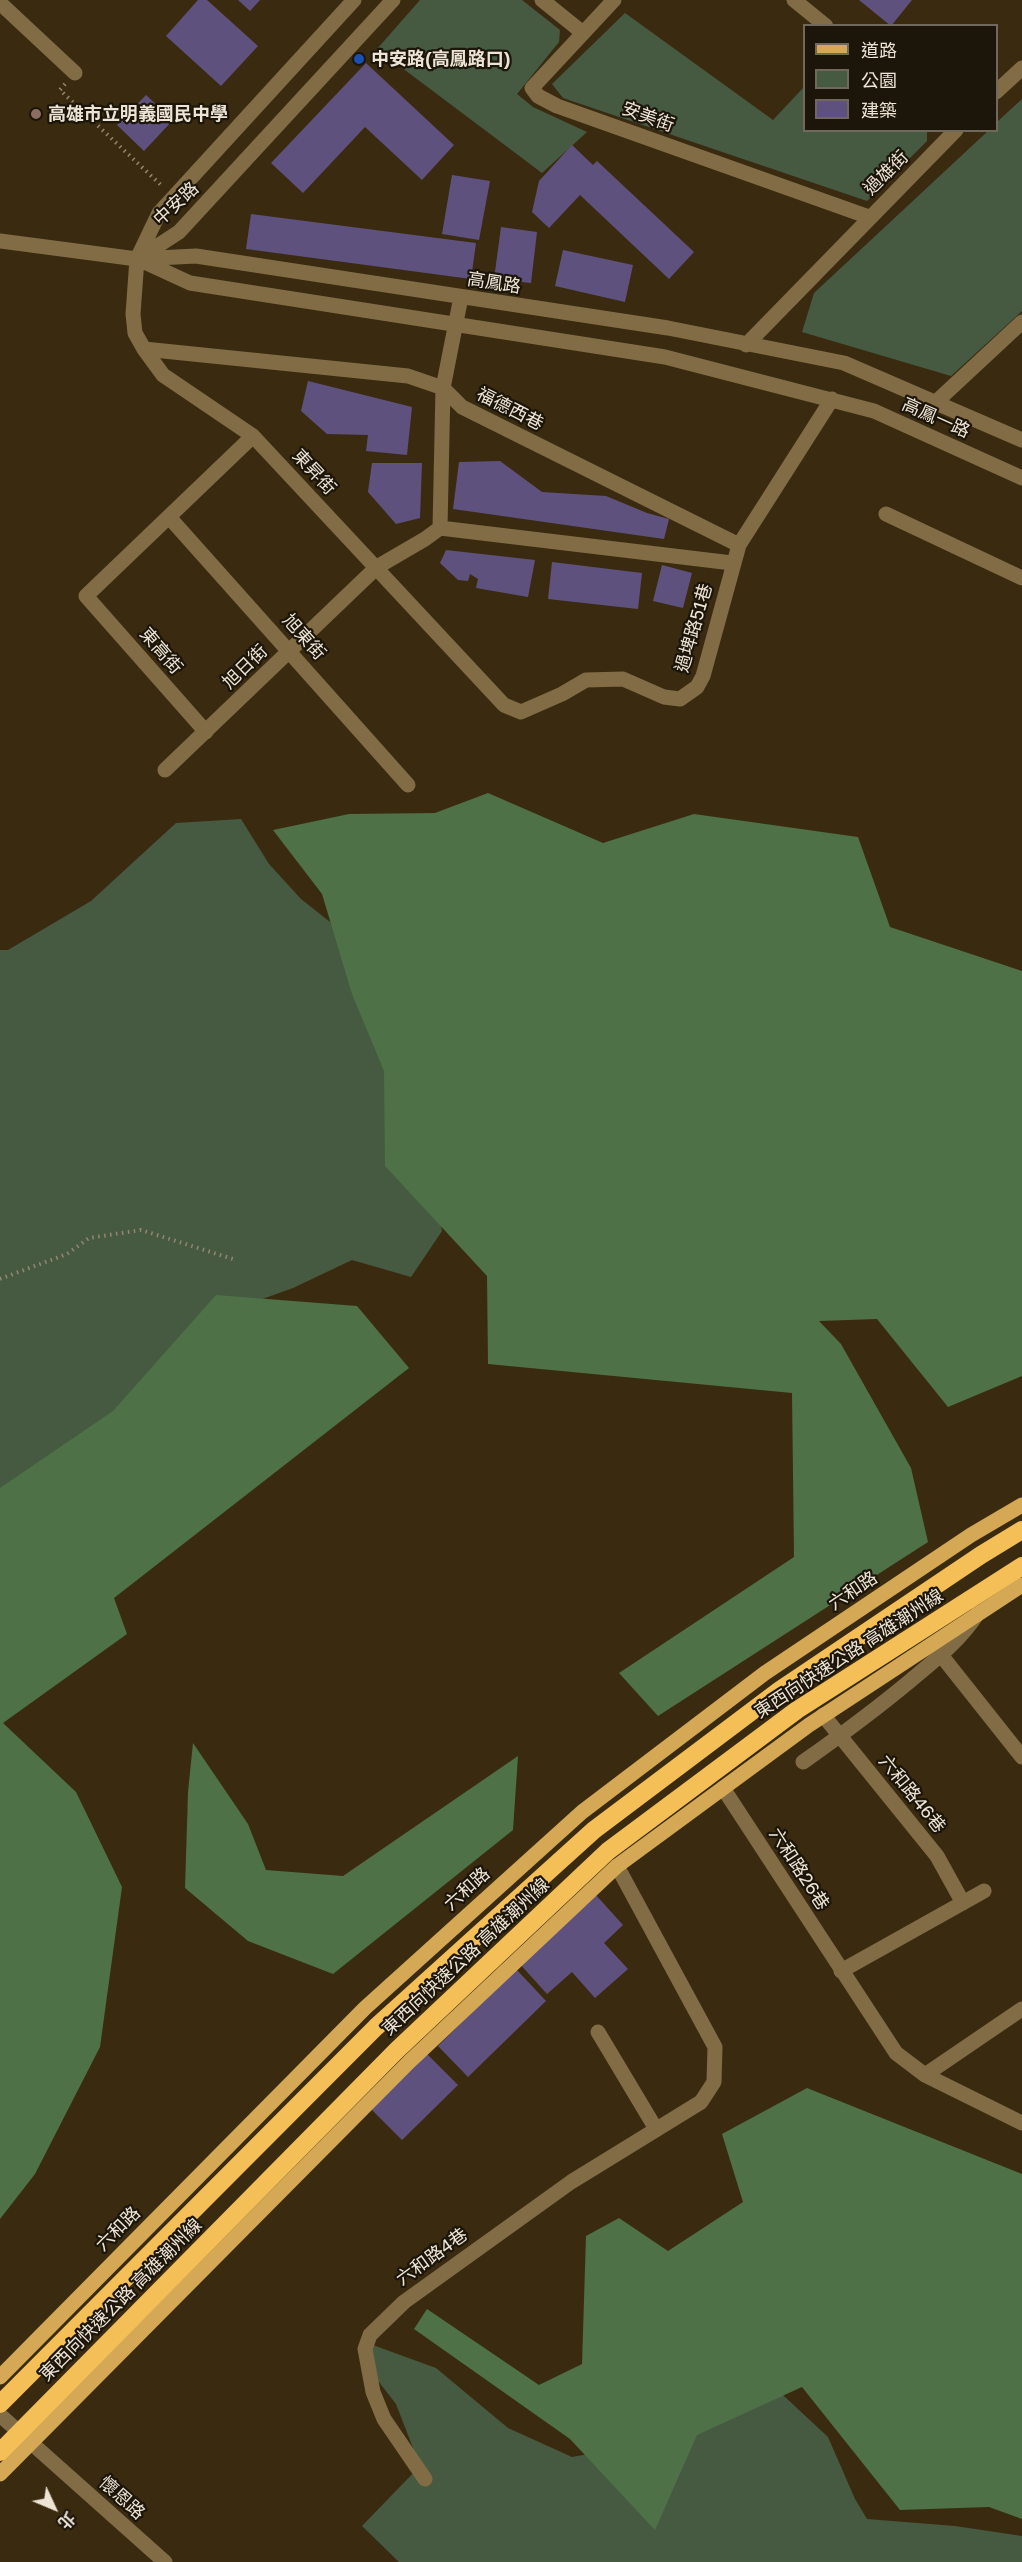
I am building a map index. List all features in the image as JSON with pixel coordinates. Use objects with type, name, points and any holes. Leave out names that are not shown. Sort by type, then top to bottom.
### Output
[{"type":"highway","name":"東西向快速公路 高雄潮州線","points":[[0,2404],[376,2027],[594,1830],[780,1690],[1022,1530]]},
{"type":"highway","name":"東西向快速公路 高雄潮州線","points":[[0,2452],[398,2050],[608,1851],[797,1710],[1022,1566]]},
{"type":"main road","name":"六和路","points":[[0,2377],[365,2008],[582,1812],[765,1673],[970,1535],[1022,1505]]},
{"type":"main road","points":[[0,2474],[400,2070],[617,1866],[823,1715],[1022,1585]]},
{"type":"street","name":"中安路","points":[[137,259],[159,213],[354,0]]},
{"type":"street","name":"中安路","points":[[137,259],[179,232],[393,0]]},
{"type":"street","points":[[543,0],[583,33]]},
{"type":"street","name":"安美街","points":[[614,0],[532,88],[538,96],[557,106],[869,218]]},
{"type":"street","points":[[794,0],[824,24]]},
{"type":"street","points":[[0,3],[75,73]]},
{"type":"street","points":[[998,90],[1022,68]]},
{"type":"street","name":"過雄街","points":[[746,345],[955,132]]},
{"type":"street","name":"高鳳路","points":[[0,241],[137,259],[196,256],[669,328],[844,363]]},
{"type":"street","name":"高鳳路","points":[[137,259],[190,283],[665,357],[832,399]]},
{"type":"street","name":"東昇街","points":[[137,259],[133,314],[135,333],[164,375],[253,436],[504,705]]},
{"type":"street","points":[[461,297],[443,388],[440,528],[732,563]]},
{"type":"street","points":[[936,402],[1022,322]]},
{"type":"street","name":"福德西巷","points":[[144,349],[408,376],[443,388],[462,407],[739,544]]},
{"type":"street","name":"高鳳一路","points":[[844,363],[1022,440]]},
{"type":"street","name":"高鳳一路","points":[[832,399],[874,411],[1022,478]]},
{"type":"street","name":"過埤路51巷","points":[[504,705],[521,712],[586,680],[603,678],[623,679],[664,697],[680,699],[698,687],[739,544],[832,399]]},
{"type":"street","points":[[169,517],[253,436]]},
{"type":"street","points":[[886,514],[1022,578]]},
{"type":"street","name":"東高街","points":[[169,517],[86,596],[206,732]]},
{"type":"street","name":"旭東街","points":[[169,517],[408,785]]},
{"type":"street","name":"旭日街","points":[[165,770],[377,567],[425,540],[440,528]]},
{"type":"street","points":[[803,1762],[840,1736],[941,1655],[966,1631],[978,1613]]},
{"type":"street","points":[[941,1655],[1022,1757]]},
{"type":"street","name":"六和路46巷","points":[[823,1715],[937,1856],[963,1903]]},
{"type":"street","name":"六和路26巷","points":[[723,1788],[888,2044],[905,2062],[925,2075],[1022,2123]]},
{"type":"street","name":"六和路4巷","points":[[425,2479],[384,2419],[372,2392],[365,2349],[370,2335],[404,2302],[571,2182],[693,2108],[709,2093],[714,2082],[715,2047],[617,1866]]},
{"type":"street","points":[[841,1971],[984,1891]]},
{"type":"street","points":[[925,2075],[1022,2009]]},
{"type":"street","points":[[598,2032],[656,2129]]},
{"type":"street","name":"懷恩路","points":[[0,2415],[165,2562]]},
{"type":"path","points":[[75,73],[60,90],[174,197]]},
{"type":"path","points":[[0,1279],[67,1254],[89,1239],[141,1230],[236,1260]]},
{"type":"green space","points":[[420,0],[522,0],[560,30],[559,42],[517,94],[533,107],[587,132],[542,173],[377,49]]},
{"type":"green space","points":[[625,13],[773,120],[803,88],[803,132],[927,132],[927,141],[867,201],[563,98],[552,84]]},
{"type":"green space","points":[[1022,99],[1022,311],[951,376],[802,332],[814,293],[987,132],[998,132],[998,121]]},
{"type":"green space","points":[[488,793],[603,843],[694,814],[858,837],[890,927],[1022,971],[1022,1376],[948,1407],[877,1319],[819,1321],[841,1344],[911,1468],[928,1542],[658,1716],[619,1673],[794,1557],[792,1393],[488,1364],[487,1276],[385,1166],[384,1071],[352,994],[322,894],[273,830],[349,814],[435,813]]},
{"type":"green space","points":[[241,819],[269,864],[301,899],[377,959],[425,1143],[442,1231],[411,1277],[352,1260],[293,1288],[226,1312],[0,1539],[0,950],[8,950],[91,901],[176,823]]},
{"type":"green space","points":[[216,1295],[357,1306],[409,1368],[114,1598],[127,1634],[3,1723],[76,1792],[122,1887],[100,2047],[35,2174],[0,2219],[0,1488],[113,1411]]},
{"type":"green space","points":[[193,1743],[248,1824],[266,1870],[343,1876],[518,1756],[513,1830],[333,1974],[248,1941],[185,1888],[188,1792]]},
{"type":"green space","points":[[807,2088],[1022,2174],[1022,2519],[989,2507],[900,2510],[802,2387],[697,2435],[655,2530],[570,2439],[414,2329],[427,2309],[539,2385],[582,2364],[586,2236],[619,2218],[668,2251],[743,2202],[722,2134]]},
{"type":"green space","points":[[370,2344],[436,2368],[508,2428],[572,2457],[611,2450],[770,2383],[828,2437],[855,2499],[867,2519],[955,2526],[1022,2536],[1022,2562],[399,2562],[362,2526],[420,2466],[396,2404],[372,2373]]},
{"type":"building","points":[[198,0],[207,0],[258,46],[221,86],[166,36]]},
{"type":"building","points":[[238,0],[260,0],[250,11]]},
{"type":"building","points":[[859,0],[912,0],[893,24],[889,24]]},
{"type":"building","points":[[366,63],[454,145],[422,180],[365,127],[303,193],[271,163]]},
{"type":"building","points":[[146,95],[173,120],[144,151],[117,125]]},
{"type":"building","points":[[572,145],[593,165],[597,161],[694,252],[669,279],[580,195],[549,228],[532,212],[539,181]]},
{"type":"building","points":[[452,175],[490,181],[479,240],[442,234]]},
{"type":"building","points":[[251,214],[476,243],[471,279],[246,249]]},
{"type":"building","points":[[501,227],[537,232],[531,283],[494,279]]},
{"type":"building","points":[[563,250],[633,265],[625,302],[555,286]]},
{"type":"building","points":[[308,381],[412,407],[407,455],[366,451],[368,435],[327,434],[301,411]]},
{"type":"building","points":[[500,461],[542,492],[606,496],[647,513],[669,519],[664,539],[453,509],[459,462]]},
{"type":"building","points":[[372,463],[422,463],[420,518],[396,524],[368,492]]},
{"type":"building","points":[[446,550],[535,560],[528,597],[476,588],[478,579],[470,574],[468,581],[458,580],[440,563]]},
{"type":"building","points":[[552,562],[642,573],[638,609],[548,599]]},
{"type":"building","points":[[662,565],[692,573],[683,608],[653,601]]},
{"type":"building","points":[[595,1894],[623,1925],[604,1943],[628,1969],[595,1998],[572,1972],[547,1994],[519,1963]]},
{"type":"building","points":[[516,1969],[546,2001],[468,2077],[438,2046]]},
{"type":"building","points":[[427,2054],[458,2085],[402,2140],[371,2109]]},
{"type":"place","name":"中安路(高鳳路口)","points":[[359,59]]},
{"type":"place","name":"高雄市立明義國民中學","points":[[36,114]]}]
